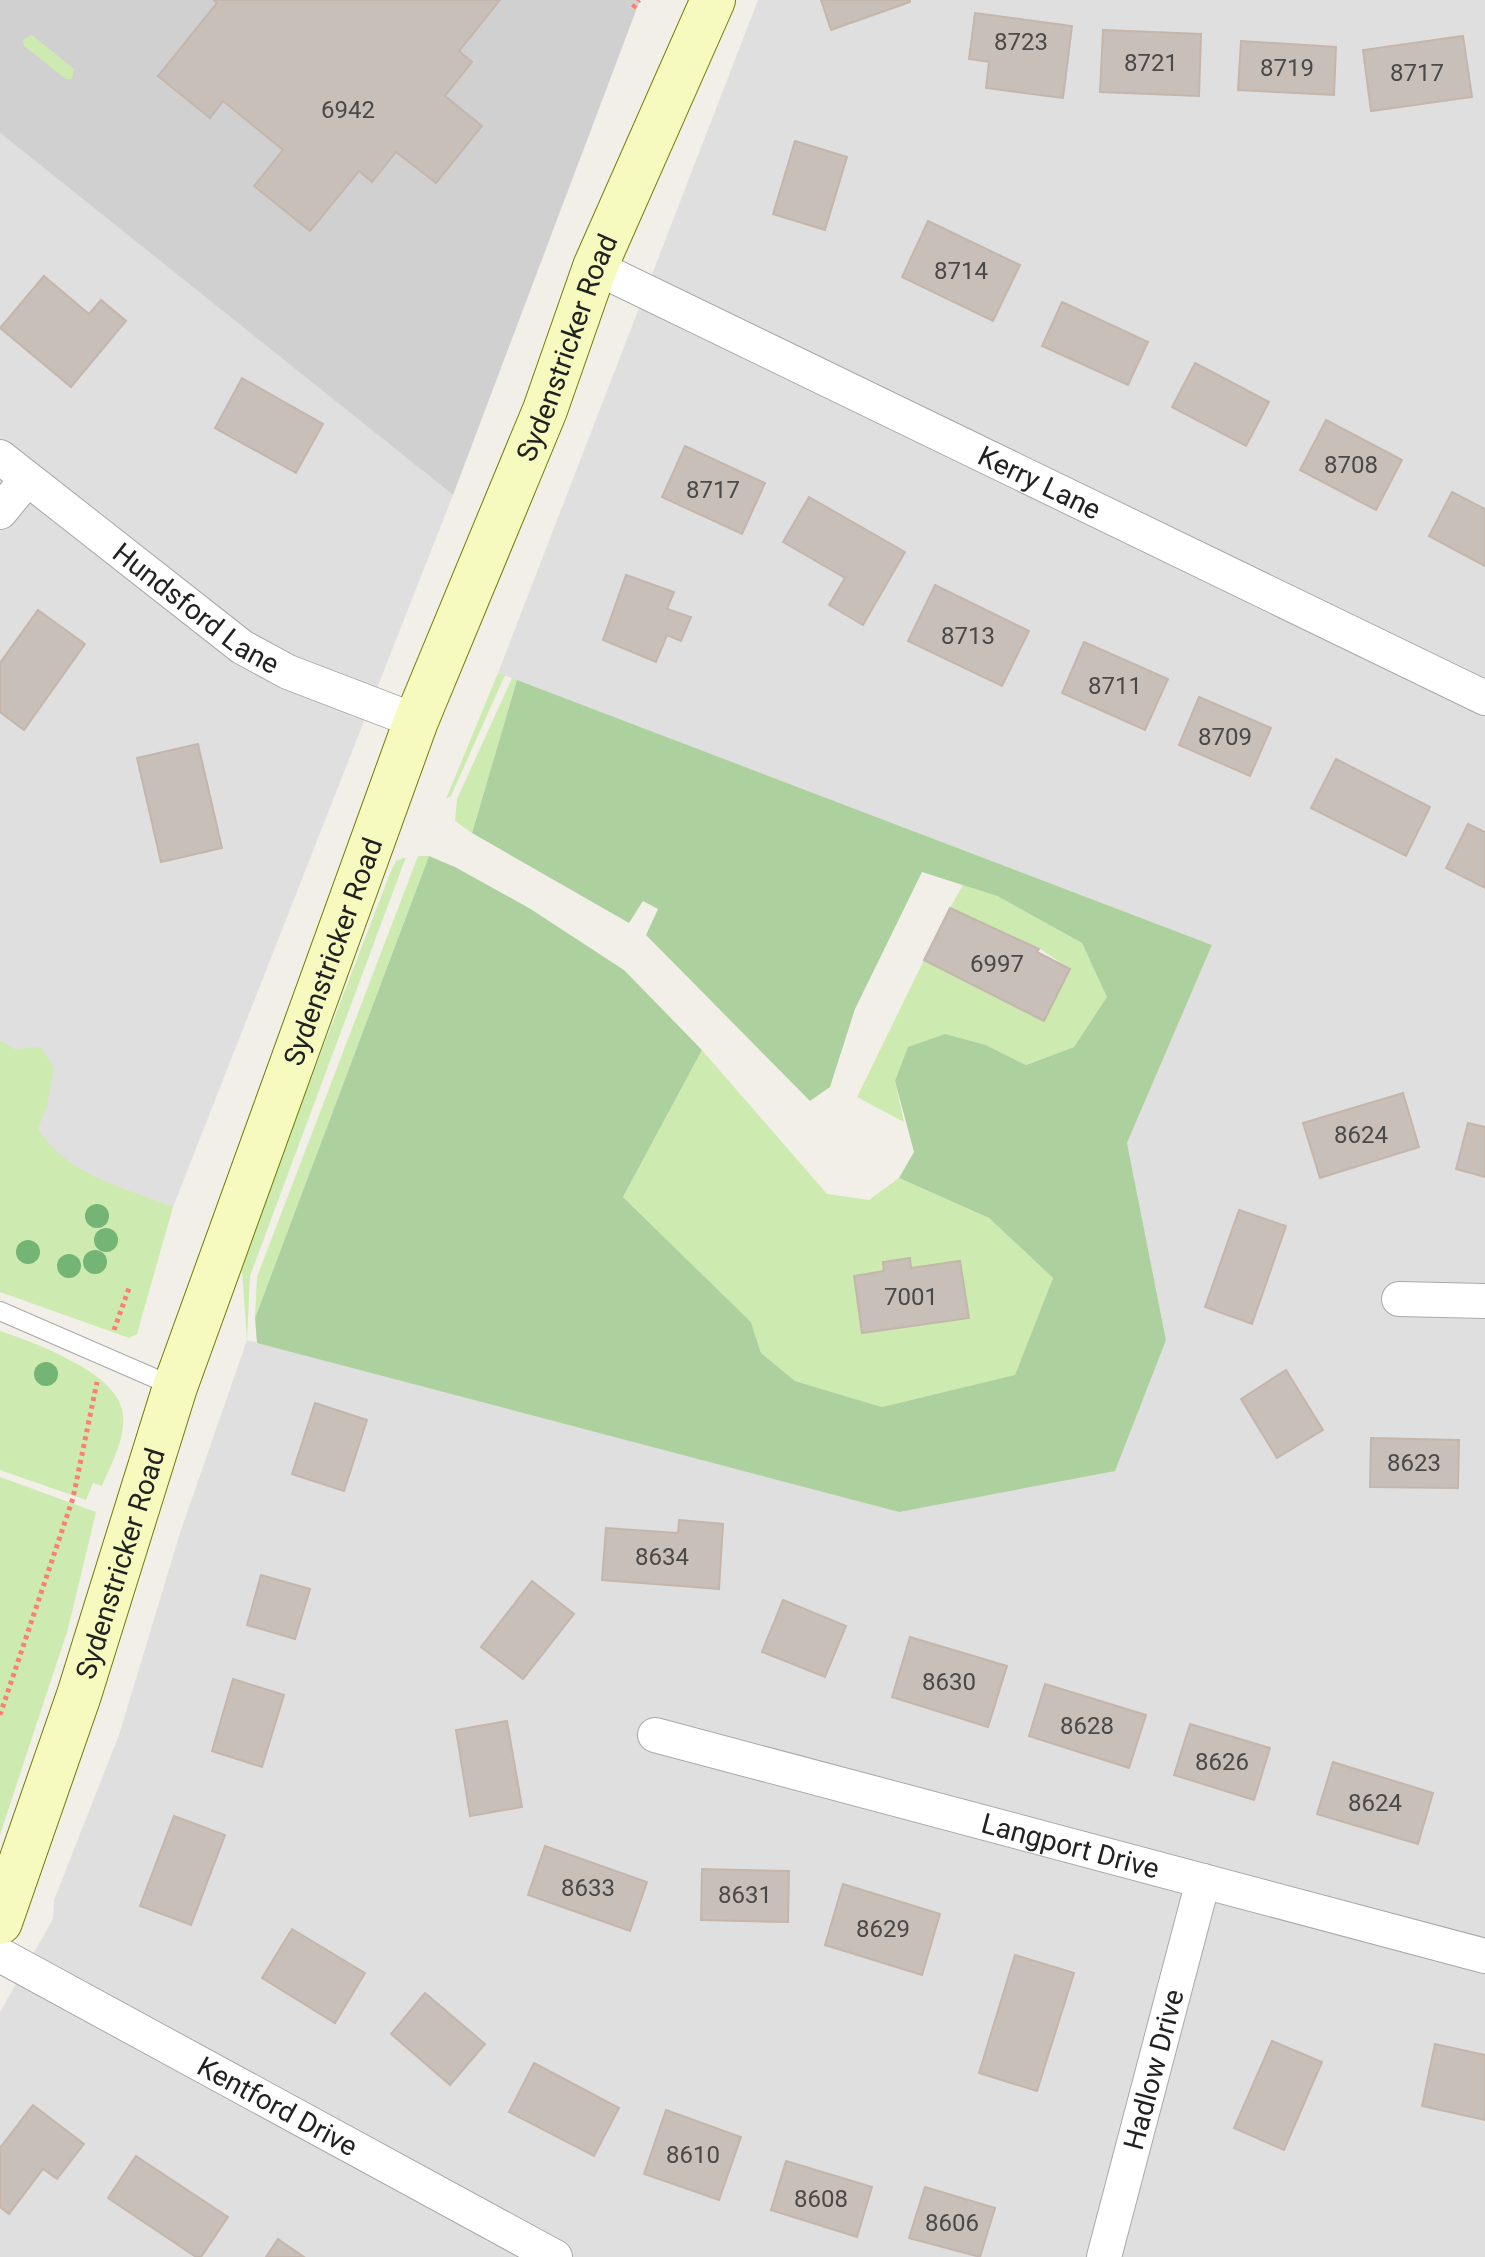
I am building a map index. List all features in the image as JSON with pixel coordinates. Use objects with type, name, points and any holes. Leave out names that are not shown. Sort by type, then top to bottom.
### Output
[{"type":"main road","name":"Sydenstricker Road","points":[[0,1922],[79,1695],[175,1387],[416,721],[545,410],[595,267],[713,0]]},
{"type":"street","name":"Kerry Lane","points":[[595,267],[1485,698]]},
{"type":"street","name":"Hundsford Lane","points":[[0,457],[242,647],[299,677],[416,721]]},
{"type":"street","points":[[0,512],[27,479]]},
{"type":"street","points":[[1399,1299],[1485,1301]]},
{"type":"street","name":"Langport Drive","points":[[655,1735],[1485,1956]]},
{"type":"street","name":"Hadlow Drive","points":[[1104,2257],[1203,1881]]},
{"type":"street","name":"Kentford Drive","points":[[0,1955],[555,2257]]},
{"type":"lane","points":[[0,1311],[175,1387]]},
{"type":"path","points":[[633,8],[639,0]]},
{"type":"path","points":[[112,1334],[129,1288]]},
{"type":"path","points":[[0,1715],[73,1498],[97,1380]]},
{"type":"shaded area","points":[[0,0],[640,0],[453,495],[0,133]]},
{"type":"shaded area","points":[[758,0],[1485,0],[1485,2257],[0,2257],[0,2012],[53,1919],[54,1900],[119,1735],[180,1533],[247,1340],[899,1512],[1166,1340],[1127,1143],[1212,945],[498,673]]},
{"type":"shaded area","points":[[0,133],[453,495],[173,1207],[146,1294],[0,1239]]},
{"type":"green space","points":[[32,35],[74,69],[72,79],[66,79],[24,46],[23,40]]},
{"type":"green space","points":[[498,673],[505,675],[451,796],[446,799]]},
{"type":"green space","points":[[512,678],[517,680],[472,833],[455,821],[457,799]]},
{"type":"green space","points":[[517,680],[1212,945],[1127,1143],[1166,1340],[1115,1471],[899,1512],[257,1343],[255,1318],[429,856],[529,908],[624,970],[702,1050],[623,1197],[751,1322],[761,1353],[795,1381],[882,1407],[1015,1375],[1053,1278],[989,1218],[899,1178],[914,1152],[895,1081],[908,1047],[945,1034],[986,1045],[1026,1065],[1074,1047],[1107,997],[1082,943],[997,896],[922,872],[855,1009],[830,1087],[810,1101],[646,935],[658,909],[643,901],[629,923],[472,833]]},
{"type":"green space","points":[[418,856],[429,856],[255,1318],[257,1277]]},
{"type":"green space","points":[[406,857],[250,1276],[247,1340],[242,1270],[248,1242],[391,871],[396,861]]},
{"type":"green space","points":[[963,885],[997,896],[1082,943],[1108,997],[1074,1047],[1026,1065],[986,1045],[895,1081],[904,1122],[857,1097],[924,960],[1043,1021],[1070,969],[1039,948],[950,908]]},
{"type":"green space","points":[[0,1041],[15,1049],[41,1047],[54,1068],[47,1106],[38,1129],[50,1145],[98,1178],[173,1207],[137,1334],[129,1338],[0,1292]]},
{"type":"green space","points":[[702,1050],[827,1194],[869,1200],[899,1178],[989,1218],[1053,1278],[1015,1376],[882,1407],[795,1381],[761,1353],[751,1322],[623,1197]]},
{"type":"green space","points":[[0,1331],[70,1360],[104,1382],[116,1395],[122,1409],[121,1439],[102,1486],[93,1483],[86,1500],[0,1470]]},
{"type":"green space","points":[[0,1477],[96,1512],[68,1629],[0,1835]]},
{"type":"building","points":[[214,0],[500,0],[459,51],[472,62],[445,96],[482,126],[436,183],[396,152],[372,182],[359,171],[310,231],[254,186],[283,150],[223,101],[210,118],[158,76],[217,3]]},
{"type":"building","points":[[821,0],[910,0],[910,2],[831,30]]},
{"type":"building","points":[[975,13],[1072,26],[1063,98],[986,88],[989,62],[969,59]]},
{"type":"building","points":[[1103,30],[1201,34],[1199,96],[1100,92]]},
{"type":"building","points":[[1463,36],[1472,97],[1371,111],[1363,50]]},
{"type":"building","points":[[1241,41],[1336,47],[1334,95],[1238,90]]},
{"type":"building","points":[[795,141],[847,157],[825,230],[773,214]]},
{"type":"building","points":[[928,221],[1020,265],[993,321],[902,277]]},
{"type":"building","points":[[44,276],[89,314],[101,300],[126,321],[71,387],[0,328]]},
{"type":"building","points":[[1062,302],[1148,342],[1128,385],[1042,346]]},
{"type":"building","points":[[1195,363],[1269,402],[1246,446],[1172,407]]},
{"type":"building","points":[[242,378],[323,424],[296,473],[215,428]]},
{"type":"building","points":[[1326,420],[1402,460],[1376,510],[1300,470]]},
{"type":"building","points":[[685,446],[765,483],[742,534],[662,497]]},
{"type":"building","points":[[1452,492],[1485,509],[1485,566],[1429,536]]},
{"type":"building","points":[[809,497],[905,552],[863,625],[829,605],[845,578],[783,542]]},
{"type":"building","points":[[626,575],[674,592],[667,609],[691,617],[681,641],[667,635],[656,662],[603,640]]},
{"type":"building","points":[[935,585],[1029,631],[1002,686],[908,641]]},
{"type":"building","points":[[38,610],[85,644],[24,730],[0,712],[0,663]]},
{"type":"building","points":[[1084,642],[1168,679],[1145,730],[1062,693]]},
{"type":"building","points":[[1199,697],[1271,728],[1250,776],[1179,745]]},
{"type":"building","points":[[198,744],[222,848],[161,862],[137,758]]},
{"type":"building","points":[[1336,759],[1430,807],[1406,856],[1311,808]]},
{"type":"building","points":[[1468,824],[1485,832],[1485,888],[1446,868]]},
{"type":"building","points":[[950,908],[1039,949],[1037,952],[1070,969],[1044,1021],[924,960]]},
{"type":"building","points":[[1403,1093],[1419,1147],[1320,1178],[1303,1123]]},
{"type":"building","points":[[1468,1123],[1485,1127],[1485,1177],[1456,1169]]},
{"type":"building","points":[[1239,1210],[1286,1226],[1252,1324],[1205,1307]]},
{"type":"building","points":[[910,1258],[911,1268],[960,1261],[969,1318],[862,1333],[854,1276],[884,1271],[883,1262]]},
{"type":"building","points":[[1286,1370],[1323,1430],[1277,1458],[1241,1399]]},
{"type":"building","points":[[315,1403],[367,1420],[344,1491],[292,1474]]},
{"type":"building","points":[[1371,1438],[1459,1440],[1458,1488],[1370,1487]]},
{"type":"building","points":[[679,1520],[723,1524],[719,1589],[602,1580],[606,1528],[678,1533]]},
{"type":"building","points":[[261,1575],[310,1589],[295,1639],[247,1625]]},
{"type":"building","points":[[532,1581],[574,1614],[523,1679],[481,1647]]},
{"type":"building","points":[[783,1600],[846,1626],[825,1677],[762,1652]]},
{"type":"building","points":[[910,1637],[1007,1666],[988,1727],[892,1697]]},
{"type":"building","points":[[233,1679],[284,1695],[262,1767],[212,1751]]},
{"type":"building","points":[[1045,1684],[1146,1715],[1129,1768],[1029,1736]]},
{"type":"building","points":[[507,1721],[522,1807],[470,1816],[456,1730]]},
{"type":"building","points":[[1190,1724],[1270,1748],[1254,1800],[1174,1775]]},
{"type":"building","points":[[1333,1762],[1433,1793],[1418,1844],[1317,1814]]},
{"type":"building","points":[[174,1816],[225,1835],[191,1925],[140,1906]]},
{"type":"building","points":[[545,1846],[647,1882],[630,1931],[528,1895]]},
{"type":"building","points":[[702,1869],[789,1871],[788,1922],[701,1920]]},
{"type":"building","points":[[843,1884],[940,1914],[922,1975],[825,1945]]},
{"type":"building","points":[[292,1929],[365,1973],[335,2023],[262,1978]]},
{"type":"building","points":[[1015,1955],[1074,1973],[1037,2091],[979,2073]]},
{"type":"building","points":[[425,1993],[485,2044],[450,2085],[391,2034]]},
{"type":"building","points":[[1272,2041],[1322,2062],[1284,2150],[1234,2128]]},
{"type":"building","points":[[1435,2044],[1485,2055],[1485,2120],[1422,2106]]},
{"type":"building","points":[[534,2063],[619,2108],[594,2156],[509,2112]]},
{"type":"building","points":[[33,2105],[84,2144],[57,2179],[43,2169],[9,2214],[0,2207],[0,2148]]},
{"type":"building","points":[[666,2110],[741,2137],[719,2200],[644,2174]]},
{"type":"building","points":[[136,2156],[228,2217],[201,2257],[196,2257],[108,2198]]},
{"type":"building","points":[[786,2161],[872,2187],[857,2237],[771,2210]]},
{"type":"building","points":[[925,2187],[995,2208],[980,2257],[909,2238]]},
{"type":"building","points":[[278,2239],[304,2257],[266,2257]]}]
